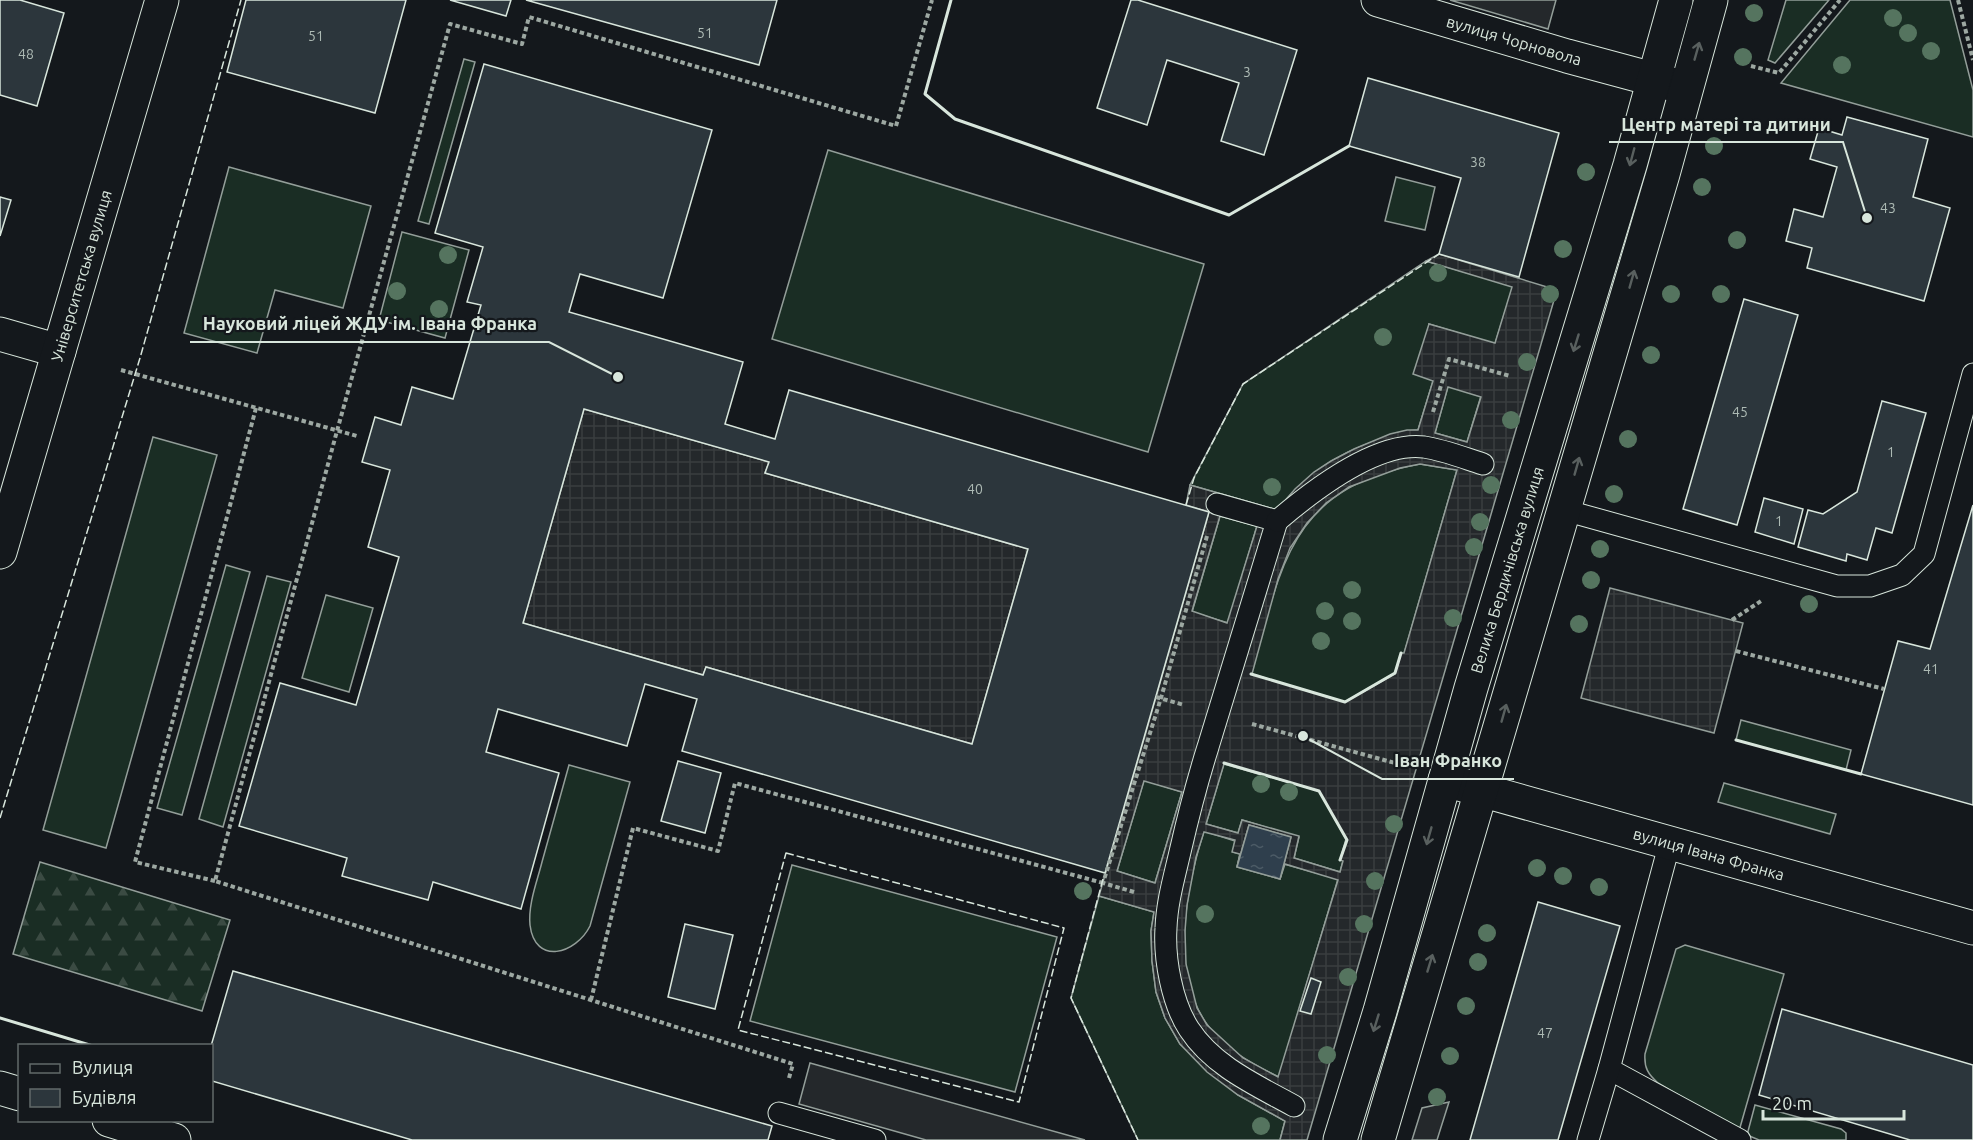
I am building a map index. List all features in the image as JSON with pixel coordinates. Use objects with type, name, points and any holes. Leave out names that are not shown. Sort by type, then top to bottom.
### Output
[{"type":"main road","name":"Університетська вулиця","points":[[0,552],[162,0]]},
{"type":"main road","name":"вулиця Чорновола","points":[[1378,0],[1686,88]]},
{"type":"main road","name":"Велика Бердичівська вулиця","points":[[1340,1140],[1380,1011],[1445,780],[1630,165],[1676,0]]},
{"type":"main road","points":[[1378,1140],[1564,510],[1711,0]]},
{"type":"main road","points":[[0,334],[58,351]]},
{"type":"main road","name":"вулиця Івана Франка","points":[[1445,780],[1973,928]]},
{"type":"main road","points":[[0,1088],[18,1093]]},
{"type":"main road","points":[[116,1122],[174,1140]]},
{"type":"lane","points":[[1564,510],[1837,586],[1870,586],[1902,575],[1924,554],[1973,374]]},
{"type":"lane","points":[[1294,1106],[1217,1060],[1189,1029],[1179,1011],[1171,982],[1166,931],[1168,902],[1192,801],[1277,521],[1339,474],[1387,453],[1422,447],[1483,464]]},
{"type":"lane","points":[[1217,504],[1277,521]]},
{"type":"lane","points":[[1588,1140],[1670,842]]},
{"type":"lane","points":[[1609,1069],[1740,1140]]},
{"type":"lane","points":[[779,1113],[875,1140]]},
{"type":"path","points":[[215,881],[450,24],[522,44],[529,17],[896,126],[932,0]]},
{"type":"path","points":[[1751,66],[1779,73],[1840,0]]},
{"type":"path","points":[[1958,0],[1973,60]]},
{"type":"path","points":[[1422,447],[1449,359],[1510,376]]},
{"type":"path","points":[[121,370],[357,436]]},
{"type":"path","points":[[256,408],[135,862],[215,881],[793,1064],[779,1113]]},
{"type":"path","points":[[1102,883],[1217,504]]},
{"type":"path","points":[[1736,651],[1884,689]]},
{"type":"path","points":[[1158,697],[1395,763]]},
{"type":"path","points":[[591,1000],[633,828],[718,851],[735,783],[1168,902]]},
{"type":"green space","points":[[1786,0],[1829,0],[1775,63],[1768,60]]},
{"type":"green space","points":[[1850,0],[1950,0],[1973,90],[1973,137],[1781,83]]},
{"type":"green space","points":[[464,59],[475,62],[429,224],[418,221]]},
{"type":"green space","points":[[828,150],[1204,264],[1148,452],[772,339]]},
{"type":"green space","points":[[229,167],[371,206],[343,308],[275,290],[257,353],[184,333]]},
{"type":"green space","points":[[1396,177],[1435,187],[1425,230],[1385,221]]},
{"type":"green space","points":[[402,232],[469,250],[445,338],[379,320]]},
{"type":"green space","points":[[1426,261],[1513,286],[1495,344],[1429,324],[1433,381],[1418,430],[1388,436],[1335,459],[1299,486],[1277,510],[1190,485],[1243,384]]},
{"type":"green space","points":[[1448,386],[1481,396],[1467,442],[1435,433]]},
{"type":"green space","points":[[153,437],[217,455],[106,848],[43,830]]},
{"type":"green space","points":[[1420,464],[1457,470],[1404,654],[1401,654],[1395,673],[1345,702],[1251,674],[1272,598],[1284,566],[1298,537],[1318,512],[1343,491],[1377,475]]},
{"type":"green space","points":[[1220,516],[1257,526],[1228,623],[1192,612]]},
{"type":"green space","points":[[226,565],[250,572],[182,815],[157,808]]},
{"type":"green space","points":[[267,576],[291,582],[223,827],[199,819]]},
{"type":"green space","points":[[326,595],[373,608],[349,692],[302,678]]},
{"type":"green space","points":[[1741,720],[1851,750],[1846,770],[1736,740]]},
{"type":"green space","points":[[1224,763],[1319,791],[1347,840],[1341,859],[1343,861],[1340,872],[1294,858],[1299,837],[1242,820],[1238,833],[1206,824]]},
{"type":"green space","points":[[569,765],[630,782],[590,926],[584,936],[566,949],[547,951],[533,938],[530,909]]},
{"type":"green space","points":[[1144,780],[1182,792],[1155,883],[1117,871]]},
{"type":"green space","points":[[1724,783],[1836,814],[1830,834],[1718,802]]},
{"type":"green space","points":[[1204,831],[1235,841],[1233,852],[1240,854],[1237,867],[1280,879],[1284,864],[1338,879],[1279,1077],[1229,1048],[1206,1023],[1195,1002],[1188,979],[1185,928],[1187,903]]},
{"type":"green space","points":[[40,862],[230,920],[202,1011],[13,954]]},
{"type":"green space","points":[[792,865],[1057,937],[1015,1092],[750,1021]]},
{"type":"green space","points":[[1099,896],[1154,912],[1151,931],[1152,961],[1156,992],[1165,1018],[1180,1044],[1238,1095],[1285,1121],[1280,1140],[1138,1140],[1071,998]]},
{"type":"green space","points":[[1685,945],[1784,974],[1739,1131],[1658,1083],[1646,1067],[1645,1054],[1676,949]]},
{"type":"green space","points":[[1755,1105],[1841,1129],[1846,1133],[1846,1140],[1759,1140],[1747,1135]]},
{"type":"shaded area","points":[[1450,0],[1556,0],[1548,29]]},
{"type":"shaded area","points":[[1439,254],[1557,290],[1307,1140],[1280,1140],[1285,1121],[1238,1095],[1207,1072],[1180,1044],[1165,1018],[1156,992],[1152,961],[1151,931],[1154,912],[1099,896],[1209,512],[1186,505],[1190,485],[1277,510],[1295,489],[1331,461],[1390,434],[1418,430],[1433,381],[1413,374],[1429,324],[1495,343],[1512,287],[1426,261]],"holes":[[[1448,387],[1481,397],[1467,442],[1435,433]],[[1420,464],[1457,470],[1404,653],[1401,653],[1395,674],[1345,702],[1252,674],[1278,579],[1290,548],[1307,523],[1326,503],[1349,487],[1400,468]],[[1220,516],[1257,526],[1227,623],[1192,611]],[[1224,764],[1319,791],[1346,839],[1340,860],[1343,861],[1340,872],[1294,858],[1299,836],[1242,820],[1238,833],[1206,824]],[[1144,781],[1182,792],[1155,883],[1117,871]],[[1249,825],[1291,837],[1280,879],[1285,864],[1338,880],[1278,1077],[1243,1058],[1207,1025],[1197,1008],[1186,964],[1187,905],[1196,857],[1204,832],[1235,840],[1232,852],[1240,854],[1237,867]]]},
{"type":"shaded area","points":[[584,409],[769,462],[765,473],[1028,549],[972,744],[706,667],[703,675],[523,623]]},
{"type":"shaded area","points":[[1610,588],[1743,623],[1714,733],[1581,698]]},
{"type":"shaded area","points":[[810,1063],[1085,1140],[926,1140],[799,1104]]},
{"type":"shaded area","points":[[1449,1102],[1437,1140],[1412,1140],[1422,1108]]},
{"type":"water","points":[[1249,825],[1291,837],[1280,879],[1237,867]]},
{"type":"building","points":[[0,0],[20,0],[64,13],[37,106],[0,95]]},
{"type":"building","points":[[246,0],[406,0],[375,113],[227,72]]},
{"type":"building","points":[[450,0],[511,0],[506,16]]},
{"type":"building","points":[[526,0],[777,0],[759,65]]},
{"type":"building","points":[[1131,0],[1138,0],[1297,50],[1264,155],[1221,141],[1239,83],[1167,60],[1147,125],[1097,108]]},
{"type":"building","points":[[484,64],[712,130],[663,298],[580,274],[569,312],[743,362],[725,424],[775,439],[789,390],[1209,512],[1105,873],[682,751],[697,699],[645,684],[627,746],[498,709],[486,752],[559,773],[521,909],[433,882],[428,900],[342,876],[347,858],[239,826],[280,683],[356,705],[399,557],[368,547],[390,470],[362,462],[375,417],[401,425],[412,387],[453,399],[481,305],[467,302],[483,247],[435,233]],"holes":[[[584,409],[769,462],[765,473],[1028,549],[972,744],[706,667],[703,675],[523,623]]]},
{"type":"building","points":[[1368,78],[1559,133],[1519,277],[1439,254],[1461,178],[1349,146]]},
{"type":"building","points":[[1847,117],[1928,139],[1913,197],[1950,208],[1924,301],[1807,268],[1812,248],[1786,241],[1794,209],[1823,217],[1837,167],[1810,159],[1819,128],[1842,135]]},
{"type":"building","points":[[0,197],[11,200],[0,236]]},
{"type":"building","points":[[1744,299],[1798,315],[1737,525],[1683,509]]},
{"type":"building","points":[[1882,401],[1926,413],[1892,533],[1876,528],[1867,560],[1847,554],[1846,561],[1798,547],[1808,510],[1823,514],[1857,492]]},
{"type":"building","points":[[1764,498],[1803,509],[1794,544],[1755,532]]},
{"type":"building","points":[[1973,505],[1973,805],[1861,774],[1898,641],[1930,649]]},
{"type":"building","points":[[678,761],[721,773],[705,833],[661,821]]},
{"type":"building","points":[[1538,902],[1620,926],[1558,1140],[1470,1140]]},
{"type":"building","points":[[685,924],[733,935],[715,1009],[668,997]]},
{"type":"building","points":[[233,971],[772,1126],[768,1140],[412,1140],[213,1081],[212,1044]]},
{"type":"building","points":[[1311,978],[1321,982],[1311,1014],[1300,1011]]},
{"type":"building","points":[[1782,1009],[1973,1065],[1973,1140],[1910,1140],[1759,1095]]},
{"type":"fence","points":[[0,818],[140,358],[241,0]]},
{"type":"fence","points":[[1186,505],[1194,478],[1243,384],[1439,254]]},
{"type":"fence","points":[[786,853],[1064,928],[1019,1102],[738,1030],[786,853]]},
{"type":"fence","points":[[1103,879],[1071,998],[1138,1140]]},
{"type":"wall","points":[[951,0],[925,94],[955,119],[1229,215],[1349,146]]},
{"type":"wall","points":[[1251,674],[1345,702],[1395,673],[1401,653]]},
{"type":"wall","points":[[1736,740],[1861,774]]},
{"type":"wall","points":[[1224,763],[1319,791],[1347,840],[1340,860]]},
{"type":"wall","points":[[0,1018],[86,1044]]},
{"type":"place","name":"Центр матері та дитини","points":[[1867,218]]},
{"type":"place","name":"Науковий ліцей ЖДУ ім. Івана Франка","points":[[618,377]]},
{"type":"place","name":"Іван Франко","points":[[1303,736]]}]
